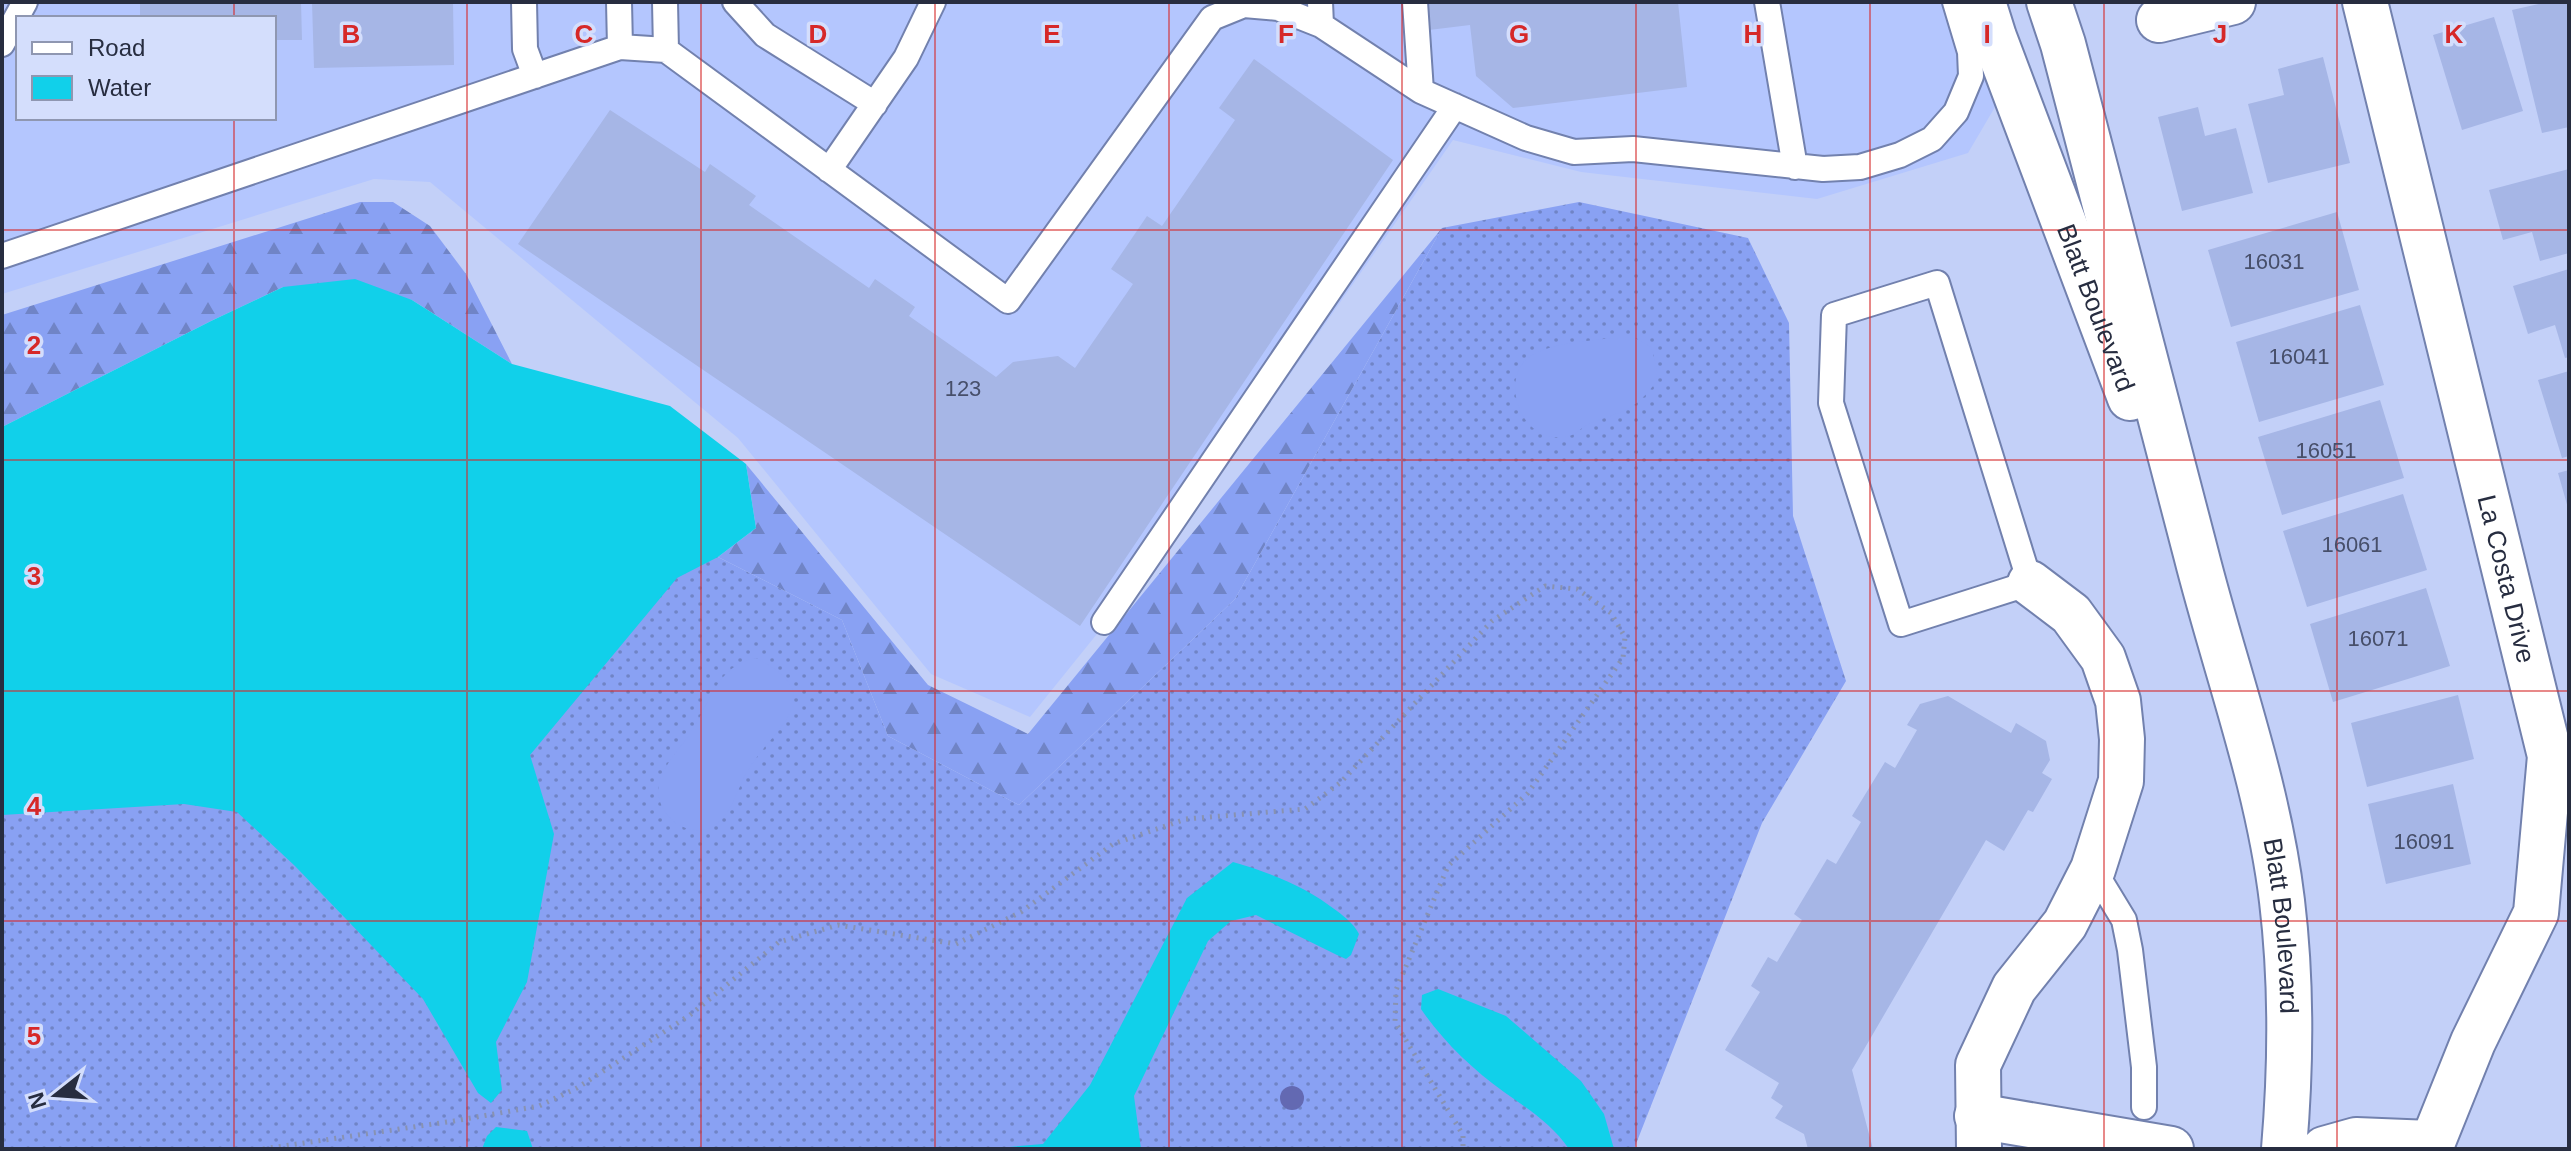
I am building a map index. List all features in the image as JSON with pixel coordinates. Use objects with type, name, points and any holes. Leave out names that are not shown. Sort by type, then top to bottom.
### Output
[{"type":"street","name":"Blatt Boulevard","points":[[1983,2],[2211,614]]},
{"type":"street","name":"Blatt Boulevard","points":[[2049,2],[2063,44],[2211,614],[2263,801],[2282,898],[2290,988],[2284,1149]]},
{"type":"street","points":[[2159,20],[2233,2]]},
{"type":"street","name":"La Costa Drive","points":[[2324,1149],[2356,1140],[2431,1146],[2473,1042],[2536,913],[2550,756],[2365,2]]},
{"type":"street","points":[[2030,583],[2071,614],[2103,658],[2118,701],[2122,739],[2121,781],[2093,869],[2065,924],[2014,988],[1978,1065],[1978,1132],[2171,1149]]},
{"type":"lane","points":[[524,2],[525,49],[535,76]]},
{"type":"lane","points":[[619,2],[620,47]]},
{"type":"lane","points":[[665,2],[666,50]]},
{"type":"lane","points":[[735,2],[765,35],[875,104]]},
{"type":"lane","points":[[829,170],[906,58],[933,2]]},
{"type":"lane","points":[[1415,2],[1421,91]]},
{"type":"lane","points":[[1767,2],[1795,167]]},
{"type":"lane","points":[[2,256],[620,47],[666,50],[829,170],[912,217],[1008,301],[1212,18],[1244,5],[1321,13],[1421,91],[1526,138],[1574,152],[1633,149],[1823,169],[1860,167],[1900,155],[1932,139],[1956,112],[1971,76],[1970,52],[1955,2]]},
{"type":"lane","points":[[2,44],[16,18]]},
{"type":"lane","points":[[1104,622],[1455,106]]},
{"type":"lane","points":[[1937,283],[2030,583],[1901,624],[1831,403],[1834,315],[1937,283]]},
{"type":"lane","points":[[2093,869],[2124,920],[2144,1067],[2144,1107]]},
{"type":"path","points":[[263,1149],[539,1106],[577,1088],[690,1015],[779,942],[838,925],[956,944],[1021,912],[1113,844],[1186,819],[1305,809],[1340,783],[1492,621],[1545,586],[1577,589],[1611,613],[1625,637],[1623,658],[1528,793],[1448,866],[1396,990],[1395,1022],[1463,1135],[1463,1149]]},
{"type":"shaded area","points":[[2,2],[1959,2],[1995,107],[1968,153],[1817,199],[1581,172],[1453,140],[1188,521],[1030,717],[931,674],[738,438],[430,182],[374,179],[2,294]]},
{"type":"green space","points":[[360,202],[393,202],[430,226],[466,274],[512,364],[412,300],[283,287],[2,427],[2,315]]},
{"type":"green space","points":[[1579,202],[1748,238],[1789,323],[1793,516],[1846,681],[1762,823],[1634,1149],[2,1149],[2,427],[718,557],[842,620],[888,736],[1019,805],[1235,599],[1442,228]]},
{"type":"green space","points":[[1442,228],[1235,599],[1019,805],[888,736],[842,620],[718,557],[756,528],[746,464],[928,685],[1028,734]]},
{"type":"green space","points":[[1613,338],[1635,338],[1651,347],[1657,381],[1648,392],[1631,407],[1590,423],[1569,436],[1550,437],[1535,430],[1517,400],[1516,377],[1521,366],[1528,358],[1546,349]]},
{"type":"green space","points":[[756,658],[789,683],[794,695],[792,707],[747,771],[723,818],[703,830],[689,829],[676,823],[665,812],[658,790],[660,779],[723,677],[743,662]]},
{"type":"water","points":[[355,279],[412,300],[512,364],[670,406],[746,464],[756,528],[718,557],[677,578],[530,755],[554,834],[527,982],[496,1042],[502,1090],[491,1103],[478,1093],[423,999],[295,866],[237,812],[184,804],[2,815],[2,427],[283,287]]},
{"type":"water","points":[[1233,862],[1287,881],[1313,894],[1340,914],[1359,934],[1351,955],[1346,959],[1256,915],[1231,921],[1208,941],[1134,1096],[1141,1149],[986,1149],[1043,1144],[1090,1085],[1187,898]]},
{"type":"water","points":[[1438,989],[1506,1016],[1581,1081],[1604,1114],[1614,1149],[1569,1149],[1547,1124],[1469,1064],[1421,1009],[1422,995]]},
{"type":"water","points":[[496,1127],[527,1131],[533,1149],[482,1149],[487,1136]]},
{"type":"building","points":[[140,2],[301,2],[302,40],[276,40],[276,16],[140,16]]},
{"type":"building","points":[[312,2],[453,2],[454,65],[314,68]]},
{"type":"building","points":[[1425,2],[1678,2],[1687,87],[1513,108],[1476,76],[1470,25],[1429,30]]},
{"type":"building","points":[[2548,2],[2569,2],[2569,127],[2542,133],[2512,10]]},
{"type":"building","points":[[2494,17],[2523,111],[2462,130],[2433,35]]},
{"type":"building","points":[[2323,57],[2350,163],[2268,183],[2248,104],[2284,95],[2278,69]]},
{"type":"building","points":[[1254,59],[1393,160],[1080,626],[518,244],[610,110],[705,172],[710,164],[756,196],[749,205],[869,288],[875,279],[915,307],[909,316],[996,377],[1013,362],[1058,356],[1075,368],[1133,284],[1111,269],[1147,216],[1162,226],[1235,120],[1219,108]]},
{"type":"building","points":[[2198,107],[2205,136],[2236,128],[2253,193],[2182,211],[2158,117]]},
{"type":"building","points":[[2569,169],[2569,253],[2540,261],[2532,232],[2503,240],[2489,190]]},
{"type":"building","points":[[2337,212],[2359,290],[2231,327],[2208,250]]},
{"type":"building","points":[[2569,269],[2569,357],[2565,358],[2555,325],[2528,334],[2513,286]]},
{"type":"building","points":[[2360,305],[2384,385],[2259,422],[2236,342]]},
{"type":"building","points":[[2569,371],[2569,456],[2562,458],[2538,380]]},
{"type":"building","points":[[2380,400],[2404,478],[2282,515],[2258,437]]},
{"type":"building","points":[[2569,470],[2569,508],[2568,508],[2558,473]]},
{"type":"building","points":[[2403,494],[2427,570],[2307,607],[2283,531]]},
{"type":"building","points":[[2426,588],[2450,666],[2333,702],[2310,624]]},
{"type":"building","points":[[2458,695],[2474,759],[2367,787],[2351,723]]},
{"type":"building","points":[[1948,696],[2011,733],[2016,723],[2046,741],[2050,760],[2042,773],[2052,779],[2033,812],[2028,810],[2004,851],[1986,840],[1852,1070],[1873,1149],[1808,1149],[1804,1134],[1775,1118],[1783,1106],[1771,1098],[1779,1083],[1725,1050],[1760,992],[1751,986],[1768,957],[1777,962],[1802,920],[1794,914],[1827,859],[1836,864],[1861,822],[1852,816],[1885,762],[1895,768],[1917,730],[1907,725],[1920,704]]},
{"type":"building","points":[[2453,784],[2471,864],[2386,884],[2368,804]]}]
